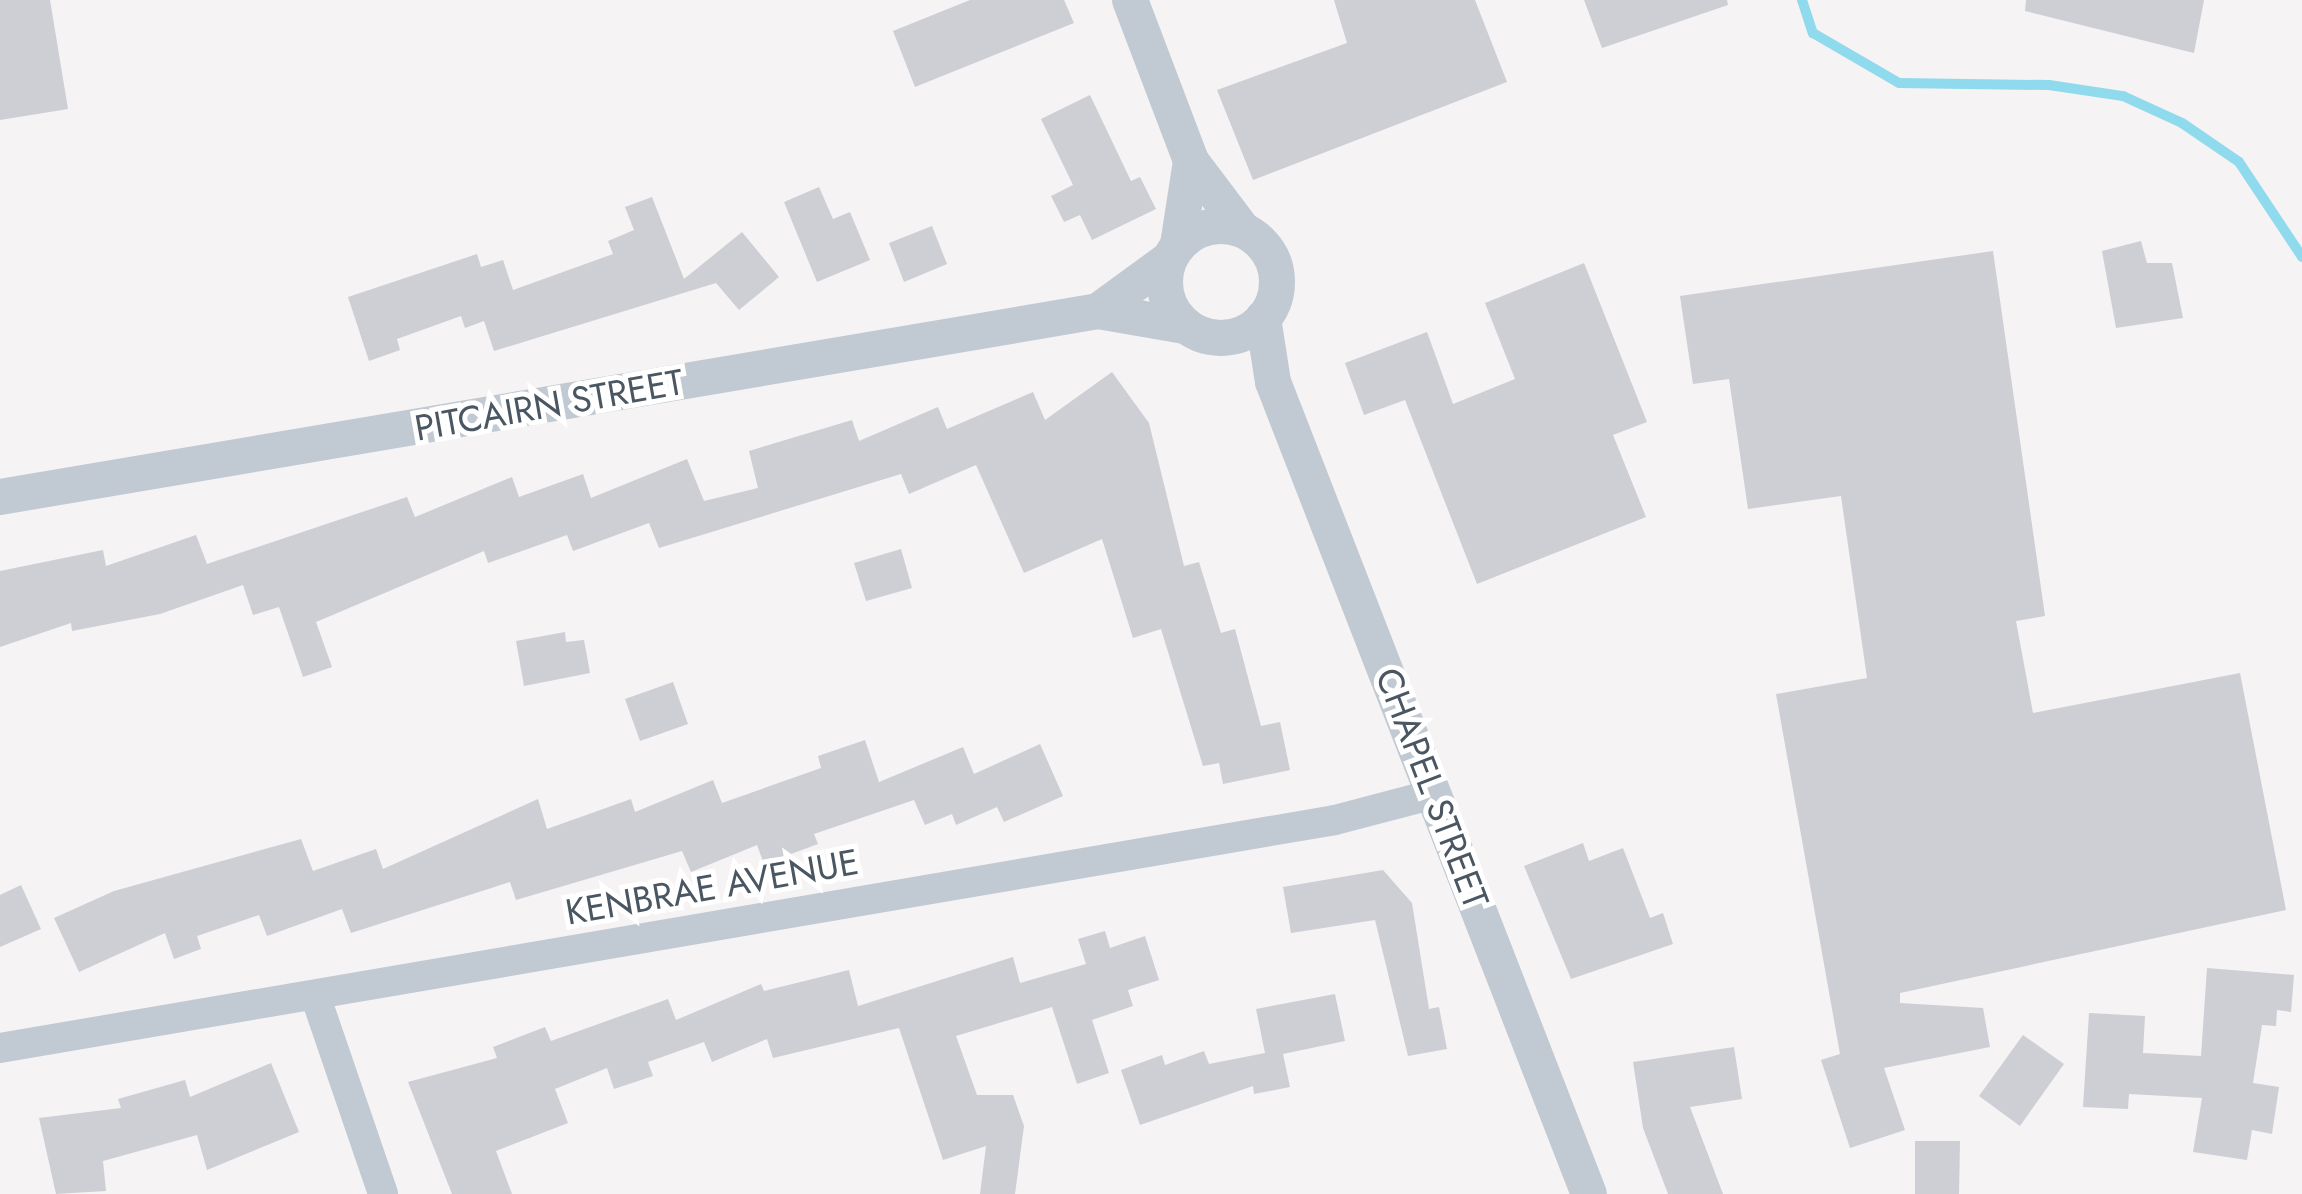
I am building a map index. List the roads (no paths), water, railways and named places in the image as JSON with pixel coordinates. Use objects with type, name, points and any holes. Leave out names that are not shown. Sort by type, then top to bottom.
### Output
[{"type":"street","points":[[1130,0],[1191,161],[1276,269],[1263,318],[1200,332]]},
{"type":"street","points":[[1191,161],[1166,296],[1200,332],[1273,382]]},
{"type":"street","points":[[1173,252],[1208,226],[1243,230]]},
{"type":"street","name":"PITCAIRN STREET","points":[[1098,311],[1173,252]]},
{"type":"street","name":"PITCAIRN STREET","points":[[0,497],[1098,311],[1200,332]]},
{"type":"street","name":"CHAPEL STREET","points":[[1263,318],[1273,382],[1589,1194]]},
{"type":"street","name":"KENBRAE AVENUE","points":[[0,1048],[1335,820],[1434,794]]},
{"type":"street","points":[[315,995],[382,1194]]},
{"type":"waterway","points":[[1802,0],[1813,33],[1899,83],[2049,85],[2123,96],[2182,123],[2239,162],[2302,257]]}]
